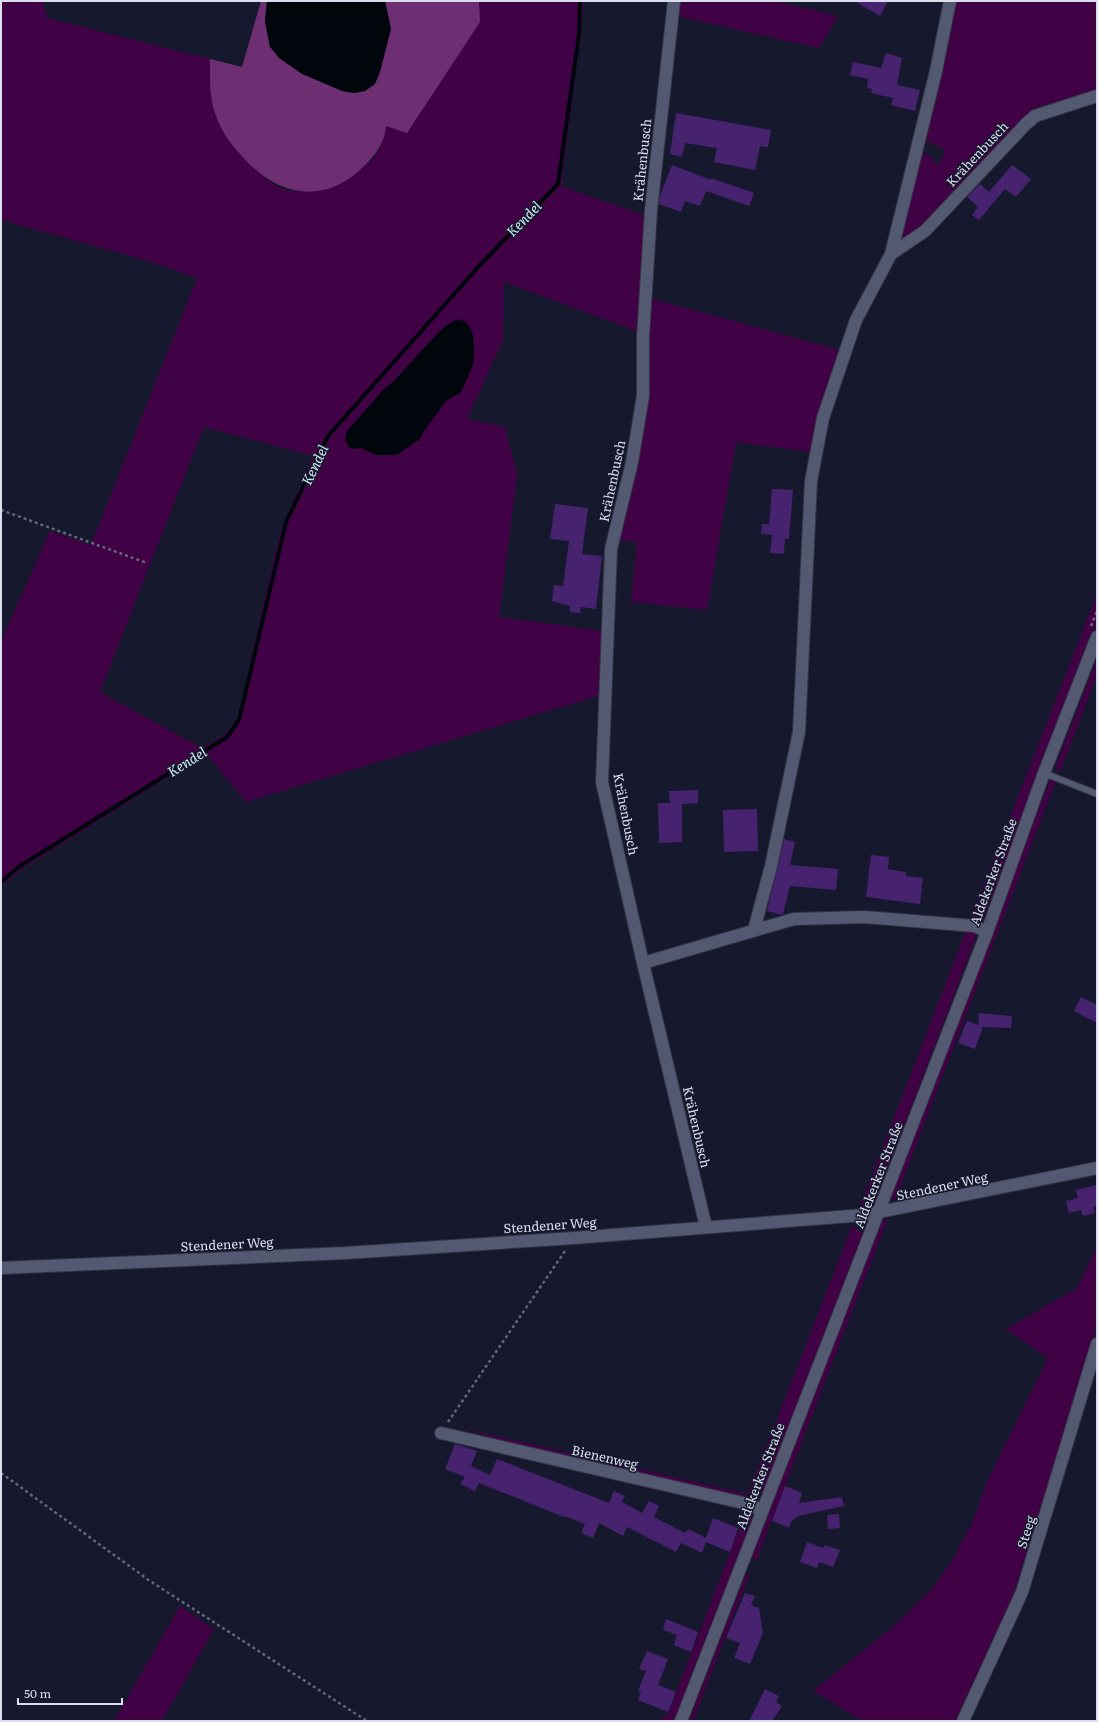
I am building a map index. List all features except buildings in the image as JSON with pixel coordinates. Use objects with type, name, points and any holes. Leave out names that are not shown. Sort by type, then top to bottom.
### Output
[{"type":"street","name":"Krähenbusch","points":[[674,1],[651,210],[643,337],[643,396],[632,462],[611,549],[602,782],[643,963],[706,1227]]},
{"type":"street","name":"Krähenbusch","points":[[754,930],[772,866],[799,732],[811,482],[823,418],[856,320],[891,254],[936,71],[950,1]]},
{"type":"street","name":"Krähenbusch","points":[[891,254],[925,231],[1035,116],[1097,96]]},
{"type":"street","name":"Aldekerker Straße","points":[[681,1721],[986,932],[1044,773],[1097,637]]},
{"type":"street","points":[[643,963],[794,919],[864,916],[975,926],[986,932]]},
{"type":"street","name":"Stendener Weg","points":[[1,1268],[346,1253],[574,1238],[878,1213],[1097,1168]]},
{"type":"street","name":"Steeg","points":[[962,1721],[1022,1592],[1097,1344]]},
{"type":"street","name":"Bienenweg","points":[[441,1433],[752,1505],[761,1511]]},
{"type":"lane","points":[[1044,773],[1097,794]]},
{"type":"path","points":[[1,510],[147,563]]},
{"type":"path","points":[[441,1433],[574,1238]]},
{"type":"path","points":[[1,1473],[150,1581],[367,1721]]},
{"type":"shaded area","points":[[1,1],[43,1],[47,18],[210,59],[210,86],[213,107],[228,136],[249,163],[261,175],[286,190],[298,191],[361,168],[370,162],[380,147],[386,125],[480,23],[479,1],[583,1],[581,34],[561,186],[646,216],[639,332],[504,282],[503,340],[467,419],[505,427],[517,475],[499,617],[603,631],[598,696],[246,802],[206,753],[22,869],[1,886],[1,639],[50,531],[91,545],[197,278],[148,261],[1,220]],"holes":[[[458,319],[466,324],[472,331],[474,341],[474,351],[469,373],[460,392],[446,401],[438,409],[420,439],[377,455],[361,448],[384,389],[394,381],[437,334],[447,325]],[[204,427],[314,456],[284,522],[278,540],[238,716],[227,732],[202,748],[100,692]]]},
{"type":"shaded area","points":[[261,1],[267,1],[265,21],[270,47],[342,91],[354,93],[365,91],[391,29],[385,1],[479,1],[480,22],[407,133],[386,126],[384,138],[374,155],[361,169],[345,181],[330,188],[314,192],[298,191],[267,179],[253,168],[240,154],[222,130],[213,107],[210,86],[210,59],[242,67]]},
{"type":"shaded area","points":[[267,1],[385,1],[391,29],[380,72],[375,84],[365,91],[354,93],[342,91],[302,74],[279,58],[270,47],[265,21]]},
{"type":"shaded area","points":[[679,1],[774,1],[838,16],[819,48],[676,16]]},
{"type":"shaded area","points":[[955,1],[1097,1],[1097,90],[1032,109],[921,227],[900,243],[921,153],[933,157],[932,161],[940,164],[945,150],[925,140]]},
{"type":"shaded area","points":[[649,298],[840,350],[811,452],[736,442],[707,610],[631,602],[637,542],[617,540],[637,460]]},
{"type":"shaded area","points":[[458,319],[466,322],[469,326],[473,336],[474,351],[473,365],[461,392],[446,401],[424,431],[420,439],[397,455],[377,455],[361,448],[351,449],[347,445],[346,441],[347,431],[384,389],[394,381],[437,334],[447,325]]},
{"type":"shaded area","points":[[1097,594],[1097,621],[983,920],[979,923],[970,920]]},
{"type":"shaded area","points":[[1097,659],[1097,675],[1060,772],[1055,768]]},
{"type":"shaded area","points":[[1050,780],[1056,781],[895,1200],[891,1198],[892,1191]]},
{"type":"shaded area","points":[[967,928],[975,933],[976,937],[878,1194],[870,1205],[860,1206]]},
{"type":"shaded area","points":[[888,1218],[756,1561],[752,1557],[881,1221]]},
{"type":"shaded area","points":[[852,1226],[863,1233],[763,1493],[745,1495],[728,1493],[633,1475],[573,1460],[453,1426],[748,1494]]},
{"type":"shaded area","points":[[1097,1247],[1097,1324],[1065,1431],[1012,1598],[955,1721],[863,1721],[813,1691],[894,1626],[932,1589],[953,1559],[973,1521],[987,1482],[1048,1358],[1006,1329],[1077,1288]]},
{"type":"shaded area","points":[[744,1509],[754,1519],[676,1721],[660,1721],[663,1715],[667,1717],[741,1524]]},
{"type":"shaded area","points":[[750,1573],[693,1721],[689,1721],[745,1576]]},
{"type":"shaded area","points":[[180,1606],[214,1629],[162,1721],[114,1721]]},
{"type":"waterway","name":"Kendel","points":[[1,882],[20,866],[227,737],[239,720],[286,522],[328,436],[480,265],[558,184],[579,34],[580,1]]}]
